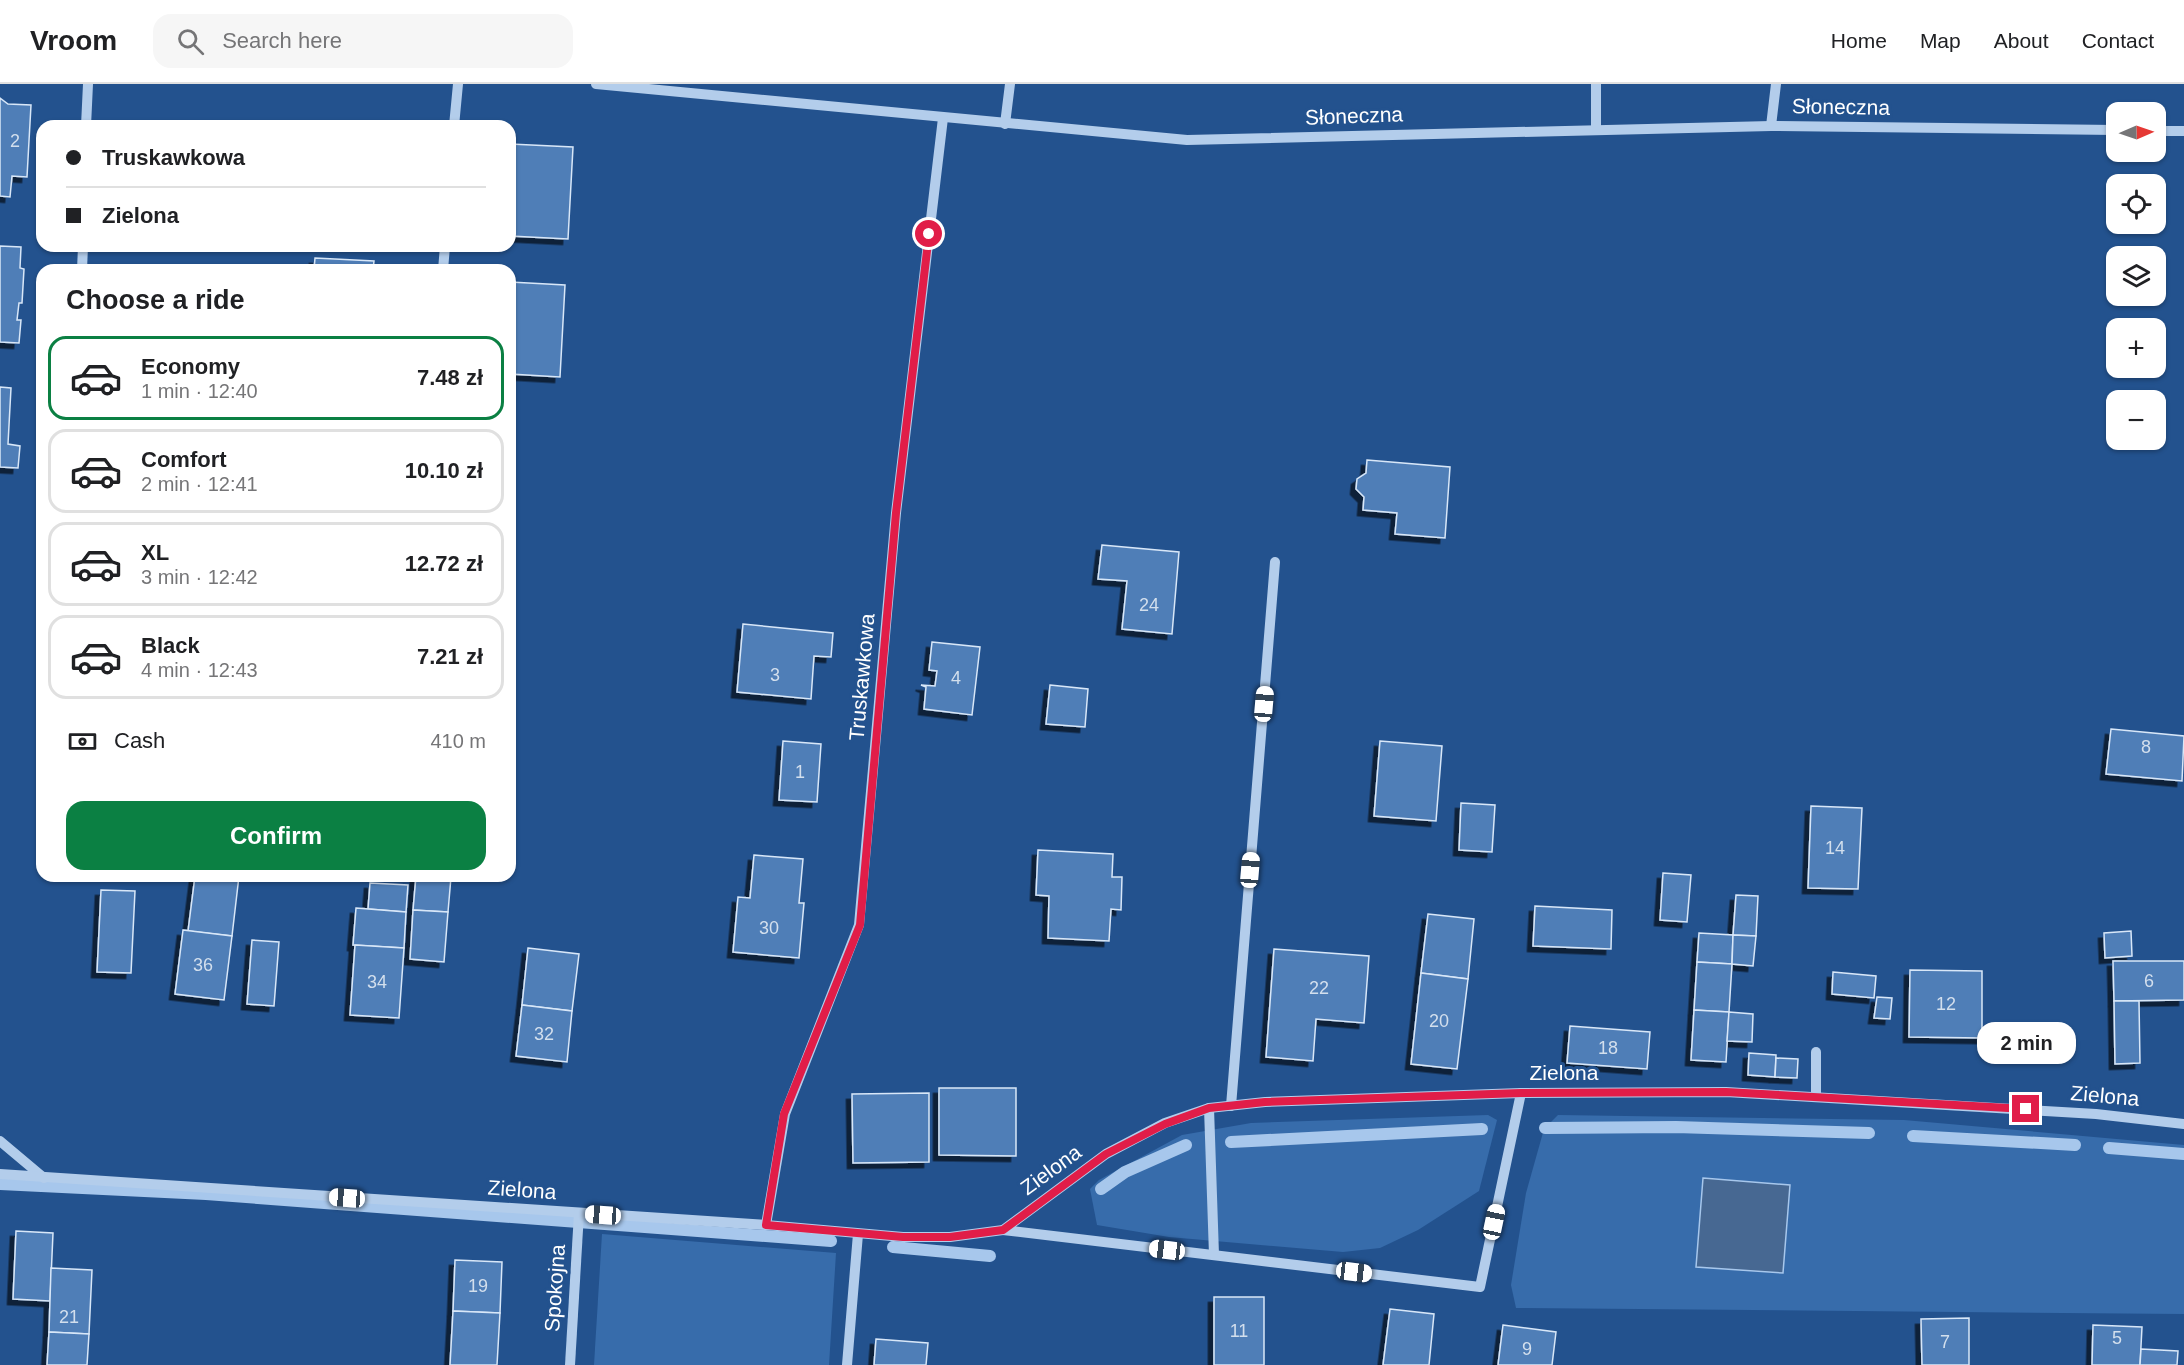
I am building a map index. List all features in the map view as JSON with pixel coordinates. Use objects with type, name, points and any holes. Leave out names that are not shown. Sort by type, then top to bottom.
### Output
[{"type":"street","points":[[87,120],[88,84]]},
{"type":"street","points":[[455,120],[458,84]]},
{"type":"street","name":"Słoneczna","points":[[596,84],[1187,140],[1771,126],[2106,130]]},
{"type":"street","points":[[1005,124],[1010,84]]},
{"type":"street","points":[[1596,84],[1596,129]]},
{"type":"street","points":[[1771,126],[1776,84]]},
{"type":"street","name":"Truskawkowa","points":[[766,1225],[784,1114],[860,925],[896,513],[943,118]]},
{"type":"street","points":[[2166,131],[2184,131]]},
{"type":"street","points":[[1231,1106],[1275,562]]},
{"type":"street","points":[[1816,1052],[1816,1097]]},
{"type":"street","name":"Zielona","points":[[0,1174],[766,1225],[858,1234],[950,1237],[1003,1230],[1106,1154],[1165,1124],[1209,1108],[1521,1093],[1726,1092],[2096,1114],[2184,1124]]},
{"type":"street","points":[[1003,1230],[1480,1287],[1521,1093]]},
{"type":"street","points":[[1209,1108],[1214,1255]]},
{"type":"street","points":[[0,1142],[45,1178]]},
{"type":"street","name":"Spokojna","points":[[570,1365],[579,1213]]},
{"type":"street","points":[[847,1365],[858,1234]]},
{"type":"shaded area","points":[[1488,1115],[1497,1120],[1479,1191],[1418,1230],[1380,1248],[1343,1252],[1169,1237],[1097,1225],[1090,1189],[1099,1180],[1182,1135],[1251,1123]]},
{"type":"shaded area","points":[[1558,1115],[1904,1120],[2184,1145],[2184,1314],[1516,1308],[1511,1285],[1526,1193],[1544,1129]]},
{"type":"shaded area","points":[[1703,1178],[1790,1185],[1783,1273],[1696,1267]]},
{"type":"shaded area","points":[[602,1234],[836,1253],[829,1365],[594,1365]]},
{"type":"building","points":[[0,98],[8,104],[31,105],[27,177],[12,176],[10,197],[0,196]]},
{"type":"building","points":[[516,144],[573,147],[568,239],[516,236]]},
{"type":"building","points":[[0,246],[21,247],[20,268],[24,269],[22,303],[19,303],[17,320],[21,320],[19,343],[0,342]]},
{"type":"building","points":[[315,258],[374,261],[374,264],[314,264]]},
{"type":"building","points":[[516,282],[565,285],[560,377],[516,374]]},
{"type":"building","points":[[0,387],[11,388],[8,444],[20,446],[18,468],[0,467]]},
{"type":"building","points":[[1367,460],[1450,467],[1445,538],[1395,534],[1397,513],[1363,510],[1364,497],[1356,489],[1357,479],[1366,473]]},
{"type":"building","points":[[1102,545],[1179,552],[1172,634],[1122,629],[1127,581],[1098,579]]},
{"type":"building","points":[[743,624],[833,633],[831,657],[814,656],[811,699],[737,692]]},
{"type":"building","points":[[932,642],[980,647],[972,715],[924,709],[926,687],[921,685],[935,686],[937,671],[929,670]]},
{"type":"building","points":[[1050,685],[1088,689],[1085,727],[1046,724]]},
{"type":"building","points":[[2111,729],[2184,736],[2182,781],[2106,774]]},
{"type":"building","points":[[783,741],[821,744],[817,802],[779,800]]},
{"type":"building","points":[[1380,741],[1442,746],[1436,821],[1374,816]]},
{"type":"building","points":[[1461,803],[1495,805],[1492,852],[1459,850]]},
{"type":"building","points":[[1811,806],[1862,808],[1858,889],[1808,888]]},
{"type":"building","points":[[1038,850],[1113,854],[1112,877],[1122,877],[1121,910],[1111,909],[1109,941],[1048,938],[1049,896],[1036,895]]},
{"type":"building","points":[[754,855],[803,859],[799,903],[804,903],[799,958],[733,952],[738,897],[750,898]]},
{"type":"building","points":[[1663,873],[1691,875],[1687,922],[1660,920]]},
{"type":"building","points":[[194,882],[238,882],[232,936],[188,931]]},
{"type":"building","points":[[415,882],[451,882],[448,912],[413,910]]},
{"type":"building","points":[[370,883],[408,885],[406,912],[368,909]]},
{"type":"building","points":[[101,890],[135,891],[131,973],[97,972]]},
{"type":"building","points":[[1736,895],[1758,896],[1756,936],[1733,935]]},
{"type":"building","points":[[1535,906],[1612,910],[1611,949],[1533,946]]},
{"type":"building","points":[[356,908],[406,912],[404,948],[353,945]]},
{"type":"building","points":[[413,910],[448,912],[444,962],[410,959]]},
{"type":"building","points":[[1428,914],[1474,919],[1468,979],[1421,973]]},
{"type":"building","points":[[183,930],[232,936],[224,1000],[175,994]]},
{"type":"building","points":[[2131,931],[2132,956],[2105,958],[2104,933]]},
{"type":"building","points":[[1699,933],[1733,935],[1732,964],[1697,962]]},
{"type":"building","points":[[1733,935],[1756,936],[1753,966],[1732,964]]},
{"type":"building","points":[[252,940],[279,942],[274,1006],[247,1004]]},
{"type":"building","points":[[355,945],[404,948],[399,1018],[350,1015]]},
{"type":"building","points":[[528,948],[579,954],[572,1011],[522,1005]]},
{"type":"building","points":[[1274,949],[1369,956],[1364,1023],[1316,1019],[1313,1061],[1266,1057]]},
{"type":"building","points":[[2113,961],[2184,961],[2184,1000],[2114,1001]]},
{"type":"building","points":[[1697,962],[1732,964],[1729,1012],[1694,1010]]},
{"type":"building","points":[[1910,970],[1982,971],[1982,1038],[1909,1037]]},
{"type":"building","points":[[1833,972],[1876,976],[1874,998],[1832,994]]},
{"type":"building","points":[[1421,973],[1468,979],[1457,1069],[1411,1064]]},
{"type":"building","points":[[1877,997],[1892,998],[1890,1019],[1874,1018]]},
{"type":"building","points":[[2114,1001],[2139,1001],[2140,1063],[2115,1064]]},
{"type":"building","points":[[522,1005],[572,1011],[567,1062],[516,1056]]},
{"type":"building","points":[[1694,1010],[1729,1012],[1726,1062],[1691,1060]]},
{"type":"building","points":[[1729,1012],[1753,1014],[1752,1042],[1727,1041]]},
{"type":"building","points":[[1570,1026],[1650,1032],[1647,1069],[1567,1063]]},
{"type":"building","points":[[1749,1053],[1776,1055],[1775,1077],[1748,1075]]},
{"type":"building","points":[[1776,1058],[1798,1059],[1797,1078],[1775,1077]]},
{"type":"building","points":[[939,1088],[1016,1088],[1016,1156],[939,1155]]},
{"type":"building","points":[[929,1093],[929,1162],[853,1163],[852,1094]]},
{"type":"building","points":[[16,1231],[53,1233],[50,1301],[13,1299]]},
{"type":"building","points":[[455,1260],[502,1262],[500,1313],[453,1311]]},
{"type":"building","points":[[51,1268],[92,1270],[89,1334],[49,1332]]},
{"type":"building","points":[[1214,1297],[1264,1297],[1264,1365],[1214,1365]]},
{"type":"building","points":[[1390,1309],[1434,1314],[1429,1365],[1383,1365]]},
{"type":"building","points":[[453,1311],[500,1313],[497,1365],[450,1365]]},
{"type":"building","points":[[1969,1318],[1969,1365],[1922,1365],[1921,1319]]},
{"type":"building","points":[[1503,1325],[1556,1332],[1552,1365],[1498,1365]]},
{"type":"building","points":[[2093,1325],[2142,1327],[2140,1365],[2092,1365]]},
{"type":"building","points":[[49,1332],[89,1334],[87,1365],[47,1365]]},
{"type":"building","points":[[876,1339],[928,1343],[926,1365],[874,1365]]},
{"type":"building","points":[[2141,1349],[2178,1351],[2177,1365],[2140,1365]]},
{"type":"waterway","points":[[1545,1128],[1676,1127],[1869,1133]]},
{"type":"waterway","points":[[1231,1142],[1482,1129]]},
{"type":"waterway","points":[[1913,1136],[2075,1145]]},
{"type":"waterway","points":[[1101,1189],[1125,1172],[1186,1145]]},
{"type":"waterway","points":[[2109,1148],[2184,1154]]},
{"type":"waterway","points":[[0,1184],[206,1194],[831,1241]]},
{"type":"waterway","points":[[893,1247],[990,1256]]},
{"type":"route","points":[[929,234],[896,513],[860,925],[784,1114],[766,1225],[903,1237],[950,1237],[1003,1230],[1106,1154],[1165,1124],[1209,1108],[1265,1102],[1521,1093],[1726,1092],[2026,1109]]}]
